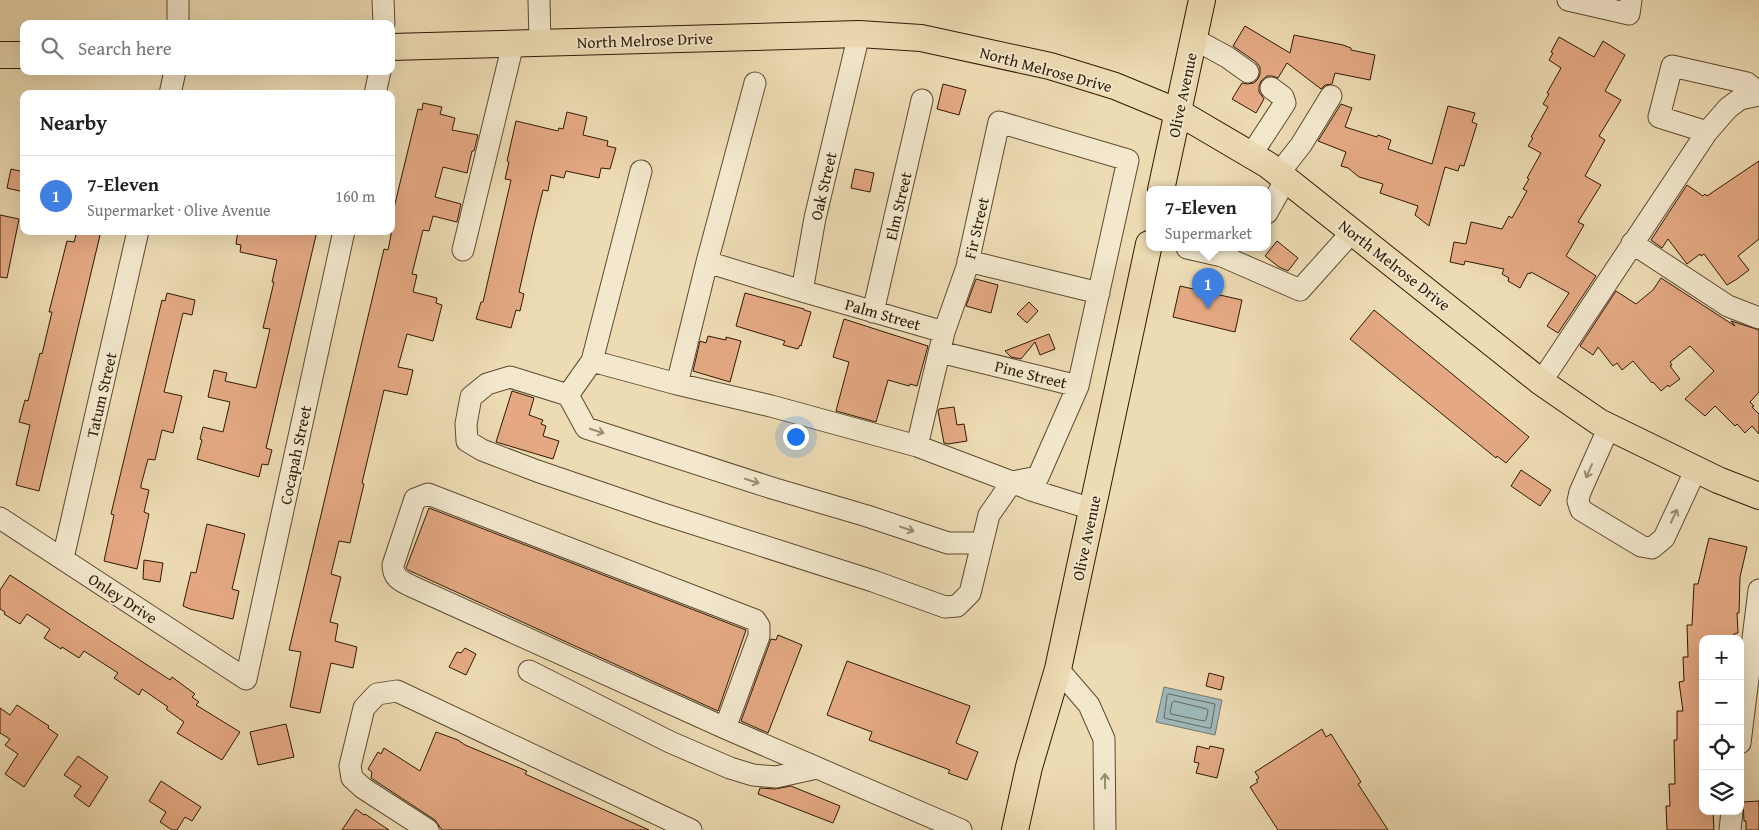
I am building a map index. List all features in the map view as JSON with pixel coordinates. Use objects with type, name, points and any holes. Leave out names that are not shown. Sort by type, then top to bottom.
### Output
[{"type":"main road","name":"Olive Avenue","points":[[1162,186],[1202,0]]},
{"type":"main road","name":"North Melrose Drive","points":[[395,47],[859,34],[921,38],[1050,66],[1115,86],[1178,112],[1251,155],[1282,176],[1541,382],[1599,422],[1718,480],[1759,496]]},
{"type":"main road","points":[[0,55],[20,55]]},
{"type":"main road","name":"Olive Avenue","points":[[1015,830],[1029,766],[1058,669],[1147,251]]},
{"type":"street","points":[[178,0],[178,20]]},
{"type":"street","points":[[384,0],[384,20]]},
{"type":"street","points":[[539,0],[540,43]]},
{"type":"street","points":[[1568,0],[1629,14],[1631,0]]},
{"type":"street","name":"Oak Street","points":[[802,291],[815,218],[859,34]]},
{"type":"street","points":[[1194,39],[1227,57],[1248,72]]},
{"type":"street","points":[[463,250],[513,44]]},
{"type":"street","points":[[1707,132],[1660,117],[1672,66],[1747,83],[1759,94]]},
{"type":"street","points":[[171,90],[174,75]]},
{"type":"street","points":[[376,90],[379,75]]},
{"type":"street","points":[[677,384],[707,262],[755,83]]},
{"type":"street","points":[[1251,155],[1285,103],[1283,97],[1271,88]]},
{"type":"street","points":[[1541,382],[1707,132],[1728,108],[1740,99],[1759,94]]},
{"type":"street","points":[[1271,203],[1282,176],[1331,96]]},
{"type":"street","name":"Elm Street","points":[[873,312],[922,100]]},
{"type":"street","name":"Fir Street","points":[[942,342],[968,261],[999,122],[1128,160]]},
{"type":"street","name":"Pine Street","points":[[942,342],[1078,386],[1128,160]]},
{"type":"street","points":[[568,395],[592,361],[641,171]]},
{"type":"street","points":[[1200,251],[1222,256],[1242,255],[1300,290],[1352,232]]},
{"type":"street","name":"Tatum Street","points":[[63,558],[137,235]]},
{"type":"street","name":"Cocapah Street","points":[[246,679],[343,235]]},
{"type":"street","points":[[1632,243],[1728,306],[1759,318]]},
{"type":"street","points":[[968,261],[1099,293]]},
{"type":"street","name":"Palm Street","points":[[707,262],[873,312],[942,342]]},
{"type":"street","points":[[917,446],[942,342]]},
{"type":"street","points":[[592,361],[677,384],[771,406],[917,446],[1030,490],[1092,509]]},
{"type":"street","points":[[982,543],[948,543],[586,428],[568,395],[510,377],[487,384],[471,397],[466,424],[467,441],[482,450],[660,513],[873,581],[945,607],[957,606],[970,593],[989,515],[1012,482],[1038,477],[1078,386]]},
{"type":"street","points":[[1609,427],[1580,492],[1578,501],[1581,510],[1641,546],[1652,548],[1664,538],[1696,469]]},
{"type":"street","points":[[725,728],[759,636],[759,626],[755,620],[428,494],[415,499],[392,566],[392,572],[397,579],[725,728],[960,830]]},
{"type":"street","name":"Onley Drive","points":[[0,518],[246,679]]},
{"type":"street","points":[[1742,725],[1759,590]]},
{"type":"street","points":[[1058,669],[1089,705],[1104,739],[1105,830]]},
{"type":"street","points":[[530,672],[670,742],[730,768],[753,775],[776,777],[817,768]]},
{"type":"street","points":[[428,830],[363,788],[352,778],[350,766],[364,708],[377,694],[397,691],[691,830]]},
{"type":"street","points":[[1730,830],[1732,815]]},
{"type":"water","points":[[1164,687],[1222,700],[1215,735],[1156,722]]},
{"type":"building","points":[[1245,26],[1290,53],[1294,35],[1343,45],[1351,48],[1351,50],[1375,55],[1370,80],[1335,73],[1332,84],[1325,85],[1321,89],[1287,63],[1278,78],[1267,76],[1261,81],[1259,92],[1264,99],[1256,113],[1232,99],[1242,83],[1254,83],[1260,74],[1260,67],[1256,62],[1233,46]]},
{"type":"building","points":[[1559,37],[1594,57],[1603,41],[1625,55],[1605,91],[1621,100],[1599,136],[1605,140],[1585,176],[1601,185],[1578,222],[1584,225],[1566,256],[1596,276],[1558,333],[1547,326],[1569,293],[1531,272],[1530,274],[1528,273],[1520,288],[1508,281],[1509,278],[1502,274],[1504,269],[1465,261],[1464,265],[1450,262],[1454,242],[1466,244],[1471,222],[1502,229],[1509,216],[1512,218],[1527,191],[1523,189],[1529,179],[1527,178],[1541,153],[1528,146],[1548,107],[1543,104],[1561,68],[1549,60]]},
{"type":"building","points":[[943,84],[966,90],[959,115],[937,109]]},
{"type":"building","points":[[423,103],[442,107],[440,114],[455,118],[452,130],[478,135],[467,173],[443,167],[435,197],[461,204],[457,222],[433,216],[429,231],[423,230],[412,274],[417,275],[413,292],[437,298],[436,303],[442,305],[433,341],[407,334],[398,367],[413,370],[407,395],[384,390],[350,543],[339,541],[331,574],[341,577],[330,622],[338,624],[335,641],[357,647],[353,668],[331,663],[320,713],[290,707],[301,652],[289,650],[384,249],[388,250],[391,235],[395,235],[395,204],[418,109],[422,110]]},
{"type":"building","points":[[1341,104],[1352,108],[1345,127],[1391,140],[1388,149],[1432,164],[1448,106],[1475,113],[1472,122],[1477,124],[1464,166],[1460,165],[1458,171],[1445,167],[1429,226],[1415,215],[1418,206],[1380,193],[1383,184],[1359,177],[1348,168],[1341,166],[1346,152],[1318,141]]},
{"type":"building","points":[[567,112],[587,117],[583,135],[608,141],[607,146],[616,148],[610,169],[601,168],[599,178],[566,171],[564,178],[551,175],[548,191],[543,190],[534,226],[519,292],[524,294],[520,311],[516,310],[511,328],[476,319],[481,302],[483,302],[511,180],[505,179],[516,121],[558,131],[559,128],[563,129]]},
{"type":"building","points":[[1759,161],[1759,239],[1738,256],[1749,270],[1737,279],[1727,285],[1704,254],[1701,256],[1700,254],[1687,264],[1668,239],[1662,248],[1651,240],[1687,185],[1703,196],[1705,194],[1707,196]]},
{"type":"building","points":[[11,169],[20,171],[20,191],[7,188]]},
{"type":"building","points":[[855,169],[874,173],[870,192],[851,188]]},
{"type":"building","points":[[0,215],[19,219],[7,278],[0,277]]},
{"type":"building","points":[[76,235],[100,235],[39,491],[16,485],[30,425],[19,422],[25,400],[28,401],[40,353],[42,354],[52,312],[49,312],[67,241],[74,242]]},
{"type":"building","points":[[237,235],[316,235],[266,448],[272,450],[268,465],[262,464],[259,477],[197,459],[203,427],[223,432],[230,402],[208,397],[214,370],[227,373],[225,381],[256,388],[270,329],[263,328],[277,260],[240,252],[241,245],[236,244]]},
{"type":"building","points":[[1277,241],[1298,258],[1288,271],[1279,267],[1265,256],[1271,251]]},
{"type":"building","points":[[1661,278],[1735,326],[1731,321],[1759,330],[1759,392],[1750,402],[1759,414],[1759,434],[1752,426],[1745,433],[1715,406],[1705,416],[1685,399],[1714,371],[1690,346],[1670,362],[1672,365],[1670,366],[1680,379],[1661,391],[1633,361],[1622,370],[1617,363],[1613,366],[1598,347],[1593,355],[1580,346],[1616,291],[1636,304],[1653,290]]},
{"type":"building","points":[[976,279],[998,285],[991,313],[966,306]]},
{"type":"building","points":[[1180,286],[1242,300],[1235,332],[1173,317]]},
{"type":"building","points":[[167,293],[195,300],[192,315],[183,313],[164,392],[182,396],[173,433],[162,430],[155,460],[148,459],[141,485],[141,488],[149,490],[144,512],[149,514],[137,569],[104,561],[114,515],[111,514],[162,300],[165,301]]},
{"type":"building","points":[[745,293],[811,312],[801,346],[798,349],[783,345],[785,341],[736,326]]},
{"type":"building","points":[[1029,302],[1038,311],[1027,323],[1017,314]]},
{"type":"building","points":[[1374,310],[1529,437],[1506,463],[1497,456],[1496,458],[1350,339]]},
{"type":"building","points":[[844,319],[928,346],[917,386],[910,384],[909,386],[888,380],[876,422],[836,411],[849,362],[833,357]]},
{"type":"building","points":[[1049,334],[1055,349],[1040,355],[1035,342],[1021,359],[1011,357],[1005,351]]},
{"type":"building","points":[[708,336],[726,340],[726,337],[741,341],[730,382],[693,371],[700,341],[706,343]]},
{"type":"building","points":[[512,391],[534,398],[529,415],[543,420],[541,424],[546,426],[543,436],[559,441],[553,459],[496,442]]},
{"type":"building","points":[[954,407],[957,425],[964,424],[967,441],[948,444],[944,443],[938,411],[939,409]]},
{"type":"building","points":[[1521,470],[1551,490],[1540,506],[1511,486]]},
{"type":"building","points":[[429,508],[746,630],[718,711],[408,570],[406,568]]},
{"type":"building","points":[[207,524],[245,534],[232,589],[239,591],[233,619],[183,606],[191,572],[196,573]]},
{"type":"building","points":[[1709,538],[1747,547],[1740,577],[1739,613],[1737,613],[1738,633],[1734,635],[1699,635],[1699,815],[1713,815],[1714,830],[1667,830],[1666,806],[1670,806],[1669,784],[1675,784],[1674,740],[1677,740],[1677,711],[1683,711],[1679,682],[1684,681],[1683,657],[1688,657],[1687,625],[1692,625],[1694,584],[1698,584]]},
{"type":"building","points":[[144,560],[163,563],[160,582],[143,579]]},
{"type":"building","points":[[10,575],[170,680],[172,677],[195,694],[192,697],[199,702],[196,705],[240,732],[222,760],[177,733],[184,722],[166,709],[168,707],[142,689],[139,695],[114,678],[118,673],[84,651],[79,658],[44,638],[50,629],[27,614],[20,624],[4,614],[5,612],[0,609],[0,590]]},
{"type":"building","points":[[778,635],[802,645],[768,733],[741,721],[771,639],[776,640]]},
{"type":"building","points":[[465,648],[476,654],[466,675],[449,667],[457,652],[461,653]]},
{"type":"building","points":[[847,661],[970,706],[956,743],[978,752],[967,780],[948,773],[950,770],[869,740],[872,732],[827,715]]},
{"type":"building","points":[[1209,673],[1224,677],[1221,690],[1206,686]]},
{"type":"building","points":[[17,705],[49,726],[48,728],[58,735],[24,787],[5,774],[18,754],[5,745],[10,739],[0,733],[0,708],[10,715]]},
{"type":"building","points":[[286,724],[294,757],[258,765],[250,732]]},
{"type":"building","points":[[1322,729],[1326,737],[1331,734],[1361,782],[1358,784],[1388,830],[1278,830],[1250,787],[1258,782],[1256,780],[1259,778],[1255,772]]},
{"type":"building","points":[[436,732],[527,771],[525,774],[649,830],[442,830],[435,820],[371,778],[372,772],[368,769],[378,752],[381,754],[384,748],[420,771]]},
{"type":"building","points":[[1197,746],[1209,749],[1210,746],[1224,749],[1217,778],[1196,773],[1199,763],[1194,762]]},
{"type":"building","points":[[78,756],[108,777],[89,807],[74,796],[81,786],[64,775]]},
{"type":"building","points":[[161,781],[201,807],[192,821],[185,817],[177,830],[172,830],[160,822],[166,812],[149,801]]},
{"type":"building","points":[[791,786],[840,806],[833,823],[758,794],[760,788],[775,789]]},
{"type":"building","points":[[1759,801],[1759,830],[1746,830],[1744,802]]},
{"type":"building","points":[[356,809],[364,815],[389,830],[342,830]]},
{"type":"place","name":"7-Eleven","points":[[1208,309]]}]
